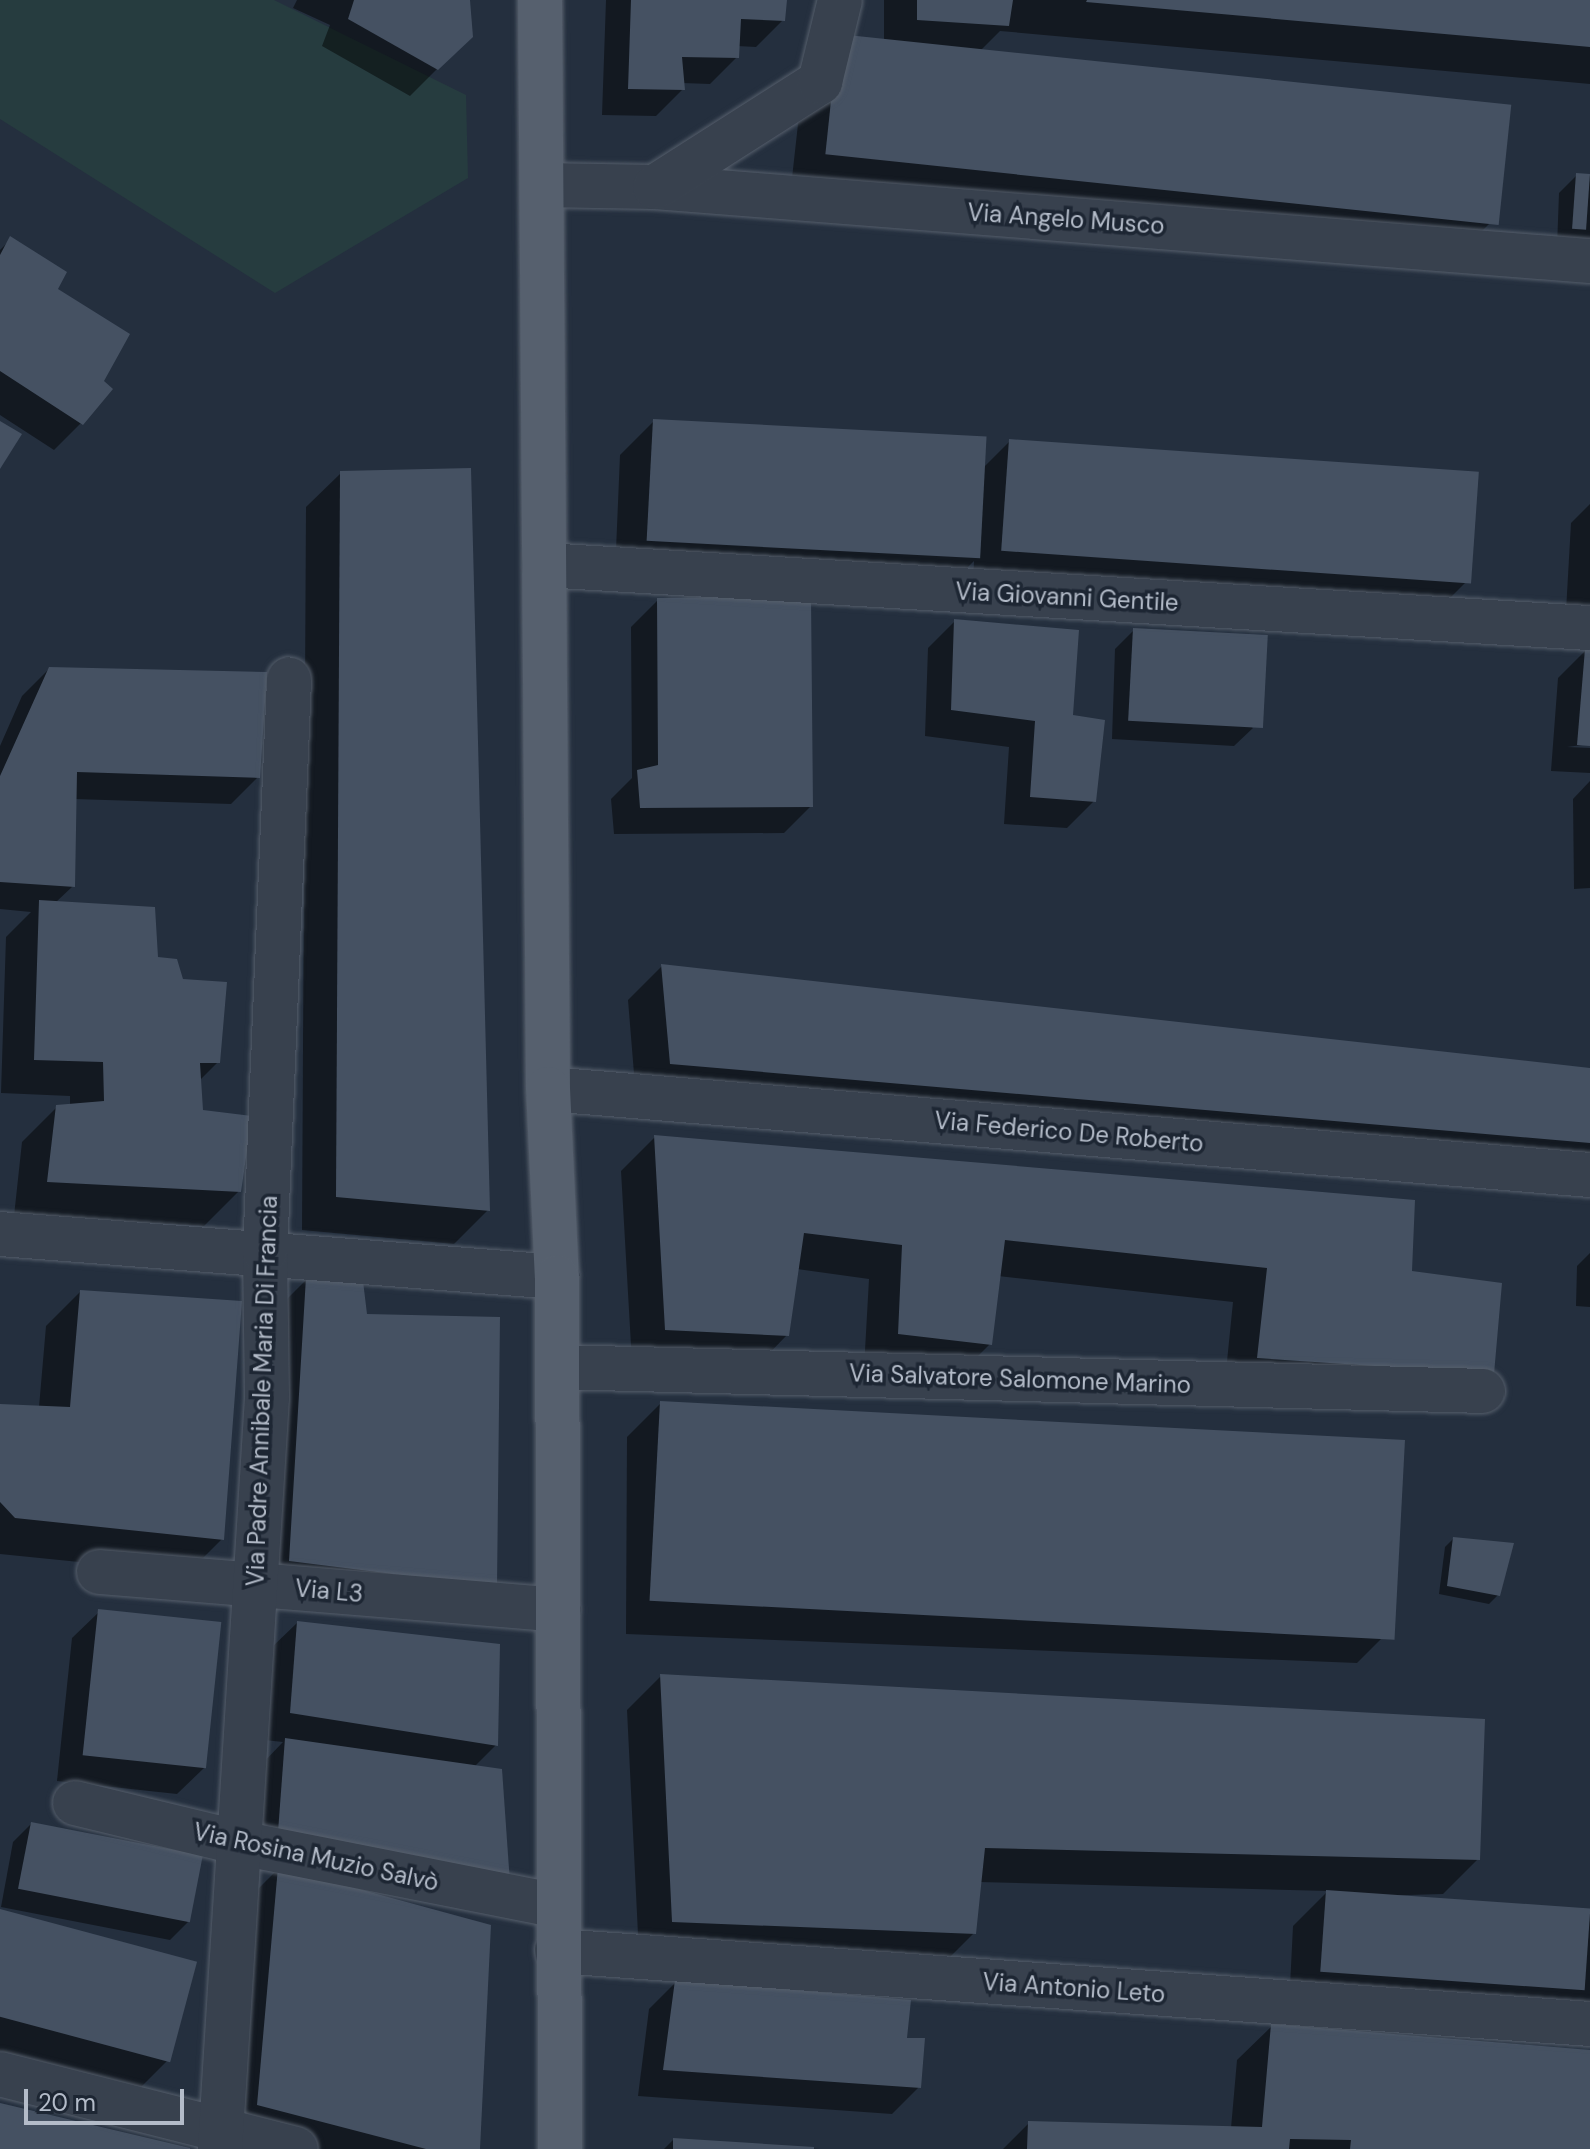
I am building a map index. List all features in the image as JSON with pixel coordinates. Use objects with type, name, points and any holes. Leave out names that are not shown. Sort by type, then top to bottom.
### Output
[{"type":"main road","points":[[540,0],[548,1089],[557,1277],[560,2149]]},
{"type":"street","points":[[655,187],[752,121],[820,82],[840,0]]},
{"type":"street","name":"Via Angelo Musco","points":[[542,185],[655,187],[1590,261]]},
{"type":"street","name":"Via Giovanni Gentile","points":[[544,565],[1590,628]]},
{"type":"street","name":"Via Padre Annibale Maria Di Francia","points":[[221,2140],[267,1397],[265,1253],[289,680]]},
{"type":"street","name":"Via Federico De Roberto","points":[[548,1089],[1590,1175]]},
{"type":"street","points":[[0,1234],[557,1277]]},
{"type":"street","name":"Via Salvatore Salomone Marino","points":[[557,1367],[1483,1391]]},
{"type":"street","name":"Via L3","points":[[99,1572],[558,1610]]},
{"type":"street","name":"Via Rosina Muzio Salvò","points":[[75,1803],[240,1843],[557,1906]]},
{"type":"street","name":"Via Antonio Leto","points":[[557,1951],[1590,2024]]},
{"type":"street","points":[[0,2074],[221,2140],[296,2149]]},
{"type":"green space","points":[[0,0],[274,0],[466,95],[468,178],[275,293],[0,119]]},
{"type":"building","points":[[354,0],[470,0],[473,37],[438,70],[348,19]]},
{"type":"building","points":[[631,0],[787,0],[785,21],[741,19],[739,58],[682,57],[685,90],[628,89]]},
{"type":"building","points":[[917,0],[1013,0],[1009,26],[917,20]]},
{"type":"building","points":[[1590,0],[1590,47],[1086,2]]},
{"type":"building","points":[[838,34],[1511,105],[1499,225],[825,154]]},
{"type":"building","points":[[1576,173],[1590,174],[1586,230],[1572,229]]},
{"type":"building","points":[[10,236],[67,272],[58,289],[130,334],[104,381],[113,389],[83,425],[0,371],[0,255]]},
{"type":"building","points":[[653,419],[987,436],[980,558],[647,541]]},
{"type":"building","points":[[0,421],[22,434],[0,469]]},
{"type":"building","points":[[1009,439],[1479,472],[1471,584],[1001,551]]},
{"type":"building","points":[[471,468],[490,1211],[336,1197],[340,471]]},
{"type":"building","points":[[811,596],[813,807],[640,808],[637,770],[658,765],[657,598]]},
{"type":"building","points":[[954,619],[1079,630],[1073,715],[1105,720],[1096,802],[1030,797],[1035,721],[951,710]]},
{"type":"building","points":[[1133,628],[1268,635],[1263,728],[1128,721]]},
{"type":"building","points":[[1585,649],[1590,649],[1590,746],[1577,745]]},
{"type":"building","points":[[49,667],[267,672],[260,778],[77,772],[75,887],[0,882],[0,776]]},
{"type":"building","points":[[39,900],[155,907],[158,957],[177,959],[183,979],[227,982],[220,1063],[200,1063],[203,1110],[252,1116],[241,1192],[47,1182],[56,1105],[104,1101],[103,1062],[34,1060]]},
{"type":"building","points":[[661,964],[1590,1068],[1590,1143],[670,1064]]},
{"type":"building","points":[[654,1135],[1415,1200],[1412,1271],[1502,1283],[1494,1374],[1257,1358],[1267,1268],[1005,1240],[992,1345],[898,1334],[902,1245],[804,1233],[789,1336],[665,1330]]},
{"type":"building","points":[[306,1277],[363,1281],[367,1314],[500,1317],[497,1587],[289,1561]]},
{"type":"building","points":[[80,1290],[242,1301],[224,1540],[15,1518],[0,1502],[0,1404],[70,1407]]},
{"type":"building","points":[[660,1401],[1405,1440],[1395,1640],[650,1601]]},
{"type":"building","points":[[1453,1537],[1514,1543],[1500,1596],[1447,1586]]},
{"type":"building","points":[[98,1609],[221,1622],[206,1768],[83,1755]]},
{"type":"building","points":[[297,1621],[500,1644],[498,1746],[290,1713]]},
{"type":"building","points":[[660,1674],[1485,1719],[1480,1860],[985,1848],[976,1934],[672,1922]]},
{"type":"building","points":[[285,1738],[502,1769],[510,1883],[278,1832]]},
{"type":"building","points":[[31,1822],[203,1855],[190,1922],[18,1889]]},
{"type":"building","points":[[278,1867],[491,1925],[480,2149],[426,2149],[257,2105]]},
{"type":"building","points":[[1326,1890],[1590,1908],[1585,1990],[1320,1972]]},
{"type":"building","points":[[0,1909],[197,1962],[170,2062],[0,2017]]},
{"type":"building","points":[[675,1980],[911,2000],[907,2038],[925,2038],[921,2088],[663,2070]]},
{"type":"building","points":[[1271,2024],[1590,2050],[1590,2149],[1350,2149],[1351,2140],[1290,2139],[1289,2149],[1027,2149],[1028,2121],[1262,2127]]},
{"type":"building","points":[[0,2103],[190,2148],[190,2149],[0,2149]]},
{"type":"building","points":[[673,2138],[814,2147],[814,2149],[673,2149]]}]
